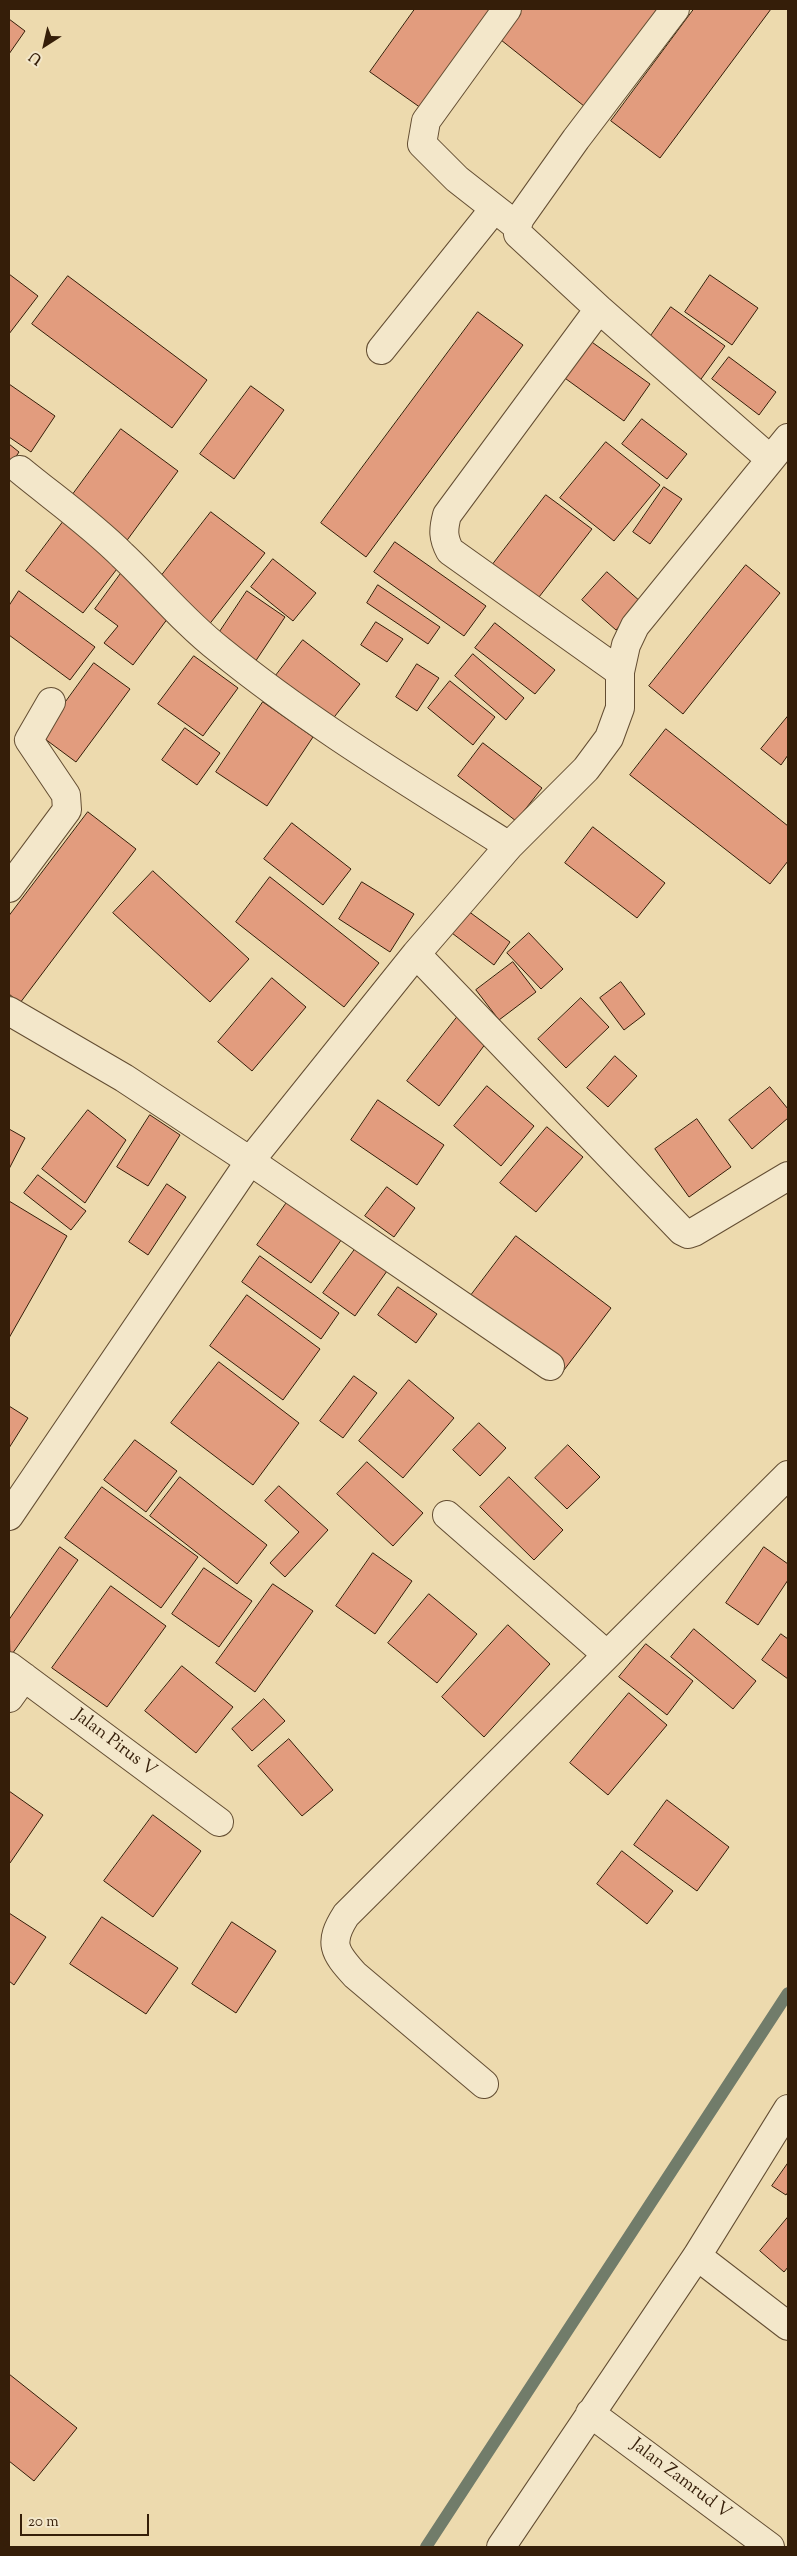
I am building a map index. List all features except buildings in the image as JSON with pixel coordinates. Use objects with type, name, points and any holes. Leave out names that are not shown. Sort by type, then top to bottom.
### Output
[{"type":"street","points":[[507,9],[426,121],[422,133],[422,144],[494,209],[517,226]]},
{"type":"street","points":[[676,9],[576,139],[520,218],[517,226],[518,234],[599,309],[770,459]]},
{"type":"street","points":[[381,350],[494,209]]},
{"type":"street","points":[[599,309],[447,515],[443,530],[444,539],[450,551],[620,672]]},
{"type":"street","points":[[9,1516],[250,1161],[416,954],[509,846],[586,769],[609,738],[620,708],[620,672],[626,645],[635,626],[788,438]]},
{"type":"street","points":[[20,470],[114,547],[158,593],[217,648],[272,692],[390,772],[509,846]]},
{"type":"street","points":[[9,888],[67,810],[66,795],[30,745],[29,740],[51,702]]},
{"type":"street","points":[[416,954],[682,1231],[688,1234],[694,1232],[788,1176]]},
{"type":"street","points":[[9,1011],[124,1078],[250,1161],[550,1366]]},
{"type":"street","points":[[484,2084],[355,1975],[338,1956],[334,1941],[337,1929],[346,1915],[606,1654],[788,1475]]},
{"type":"street","points":[[447,1515],[606,1654]]},
{"type":"street","name":"Jalan Pirus V","points":[[14,1680],[219,1822]]},
{"type":"street","points":[[501,2547],[696,2256],[788,2109]]},
{"type":"street","points":[[696,2256],[788,2326]]},
{"type":"street","name":"Jalan Zamrud V","points":[[590,2413],[770,2547]]},
{"type":"waterway","points":[[426,2547],[788,1993]]}]
